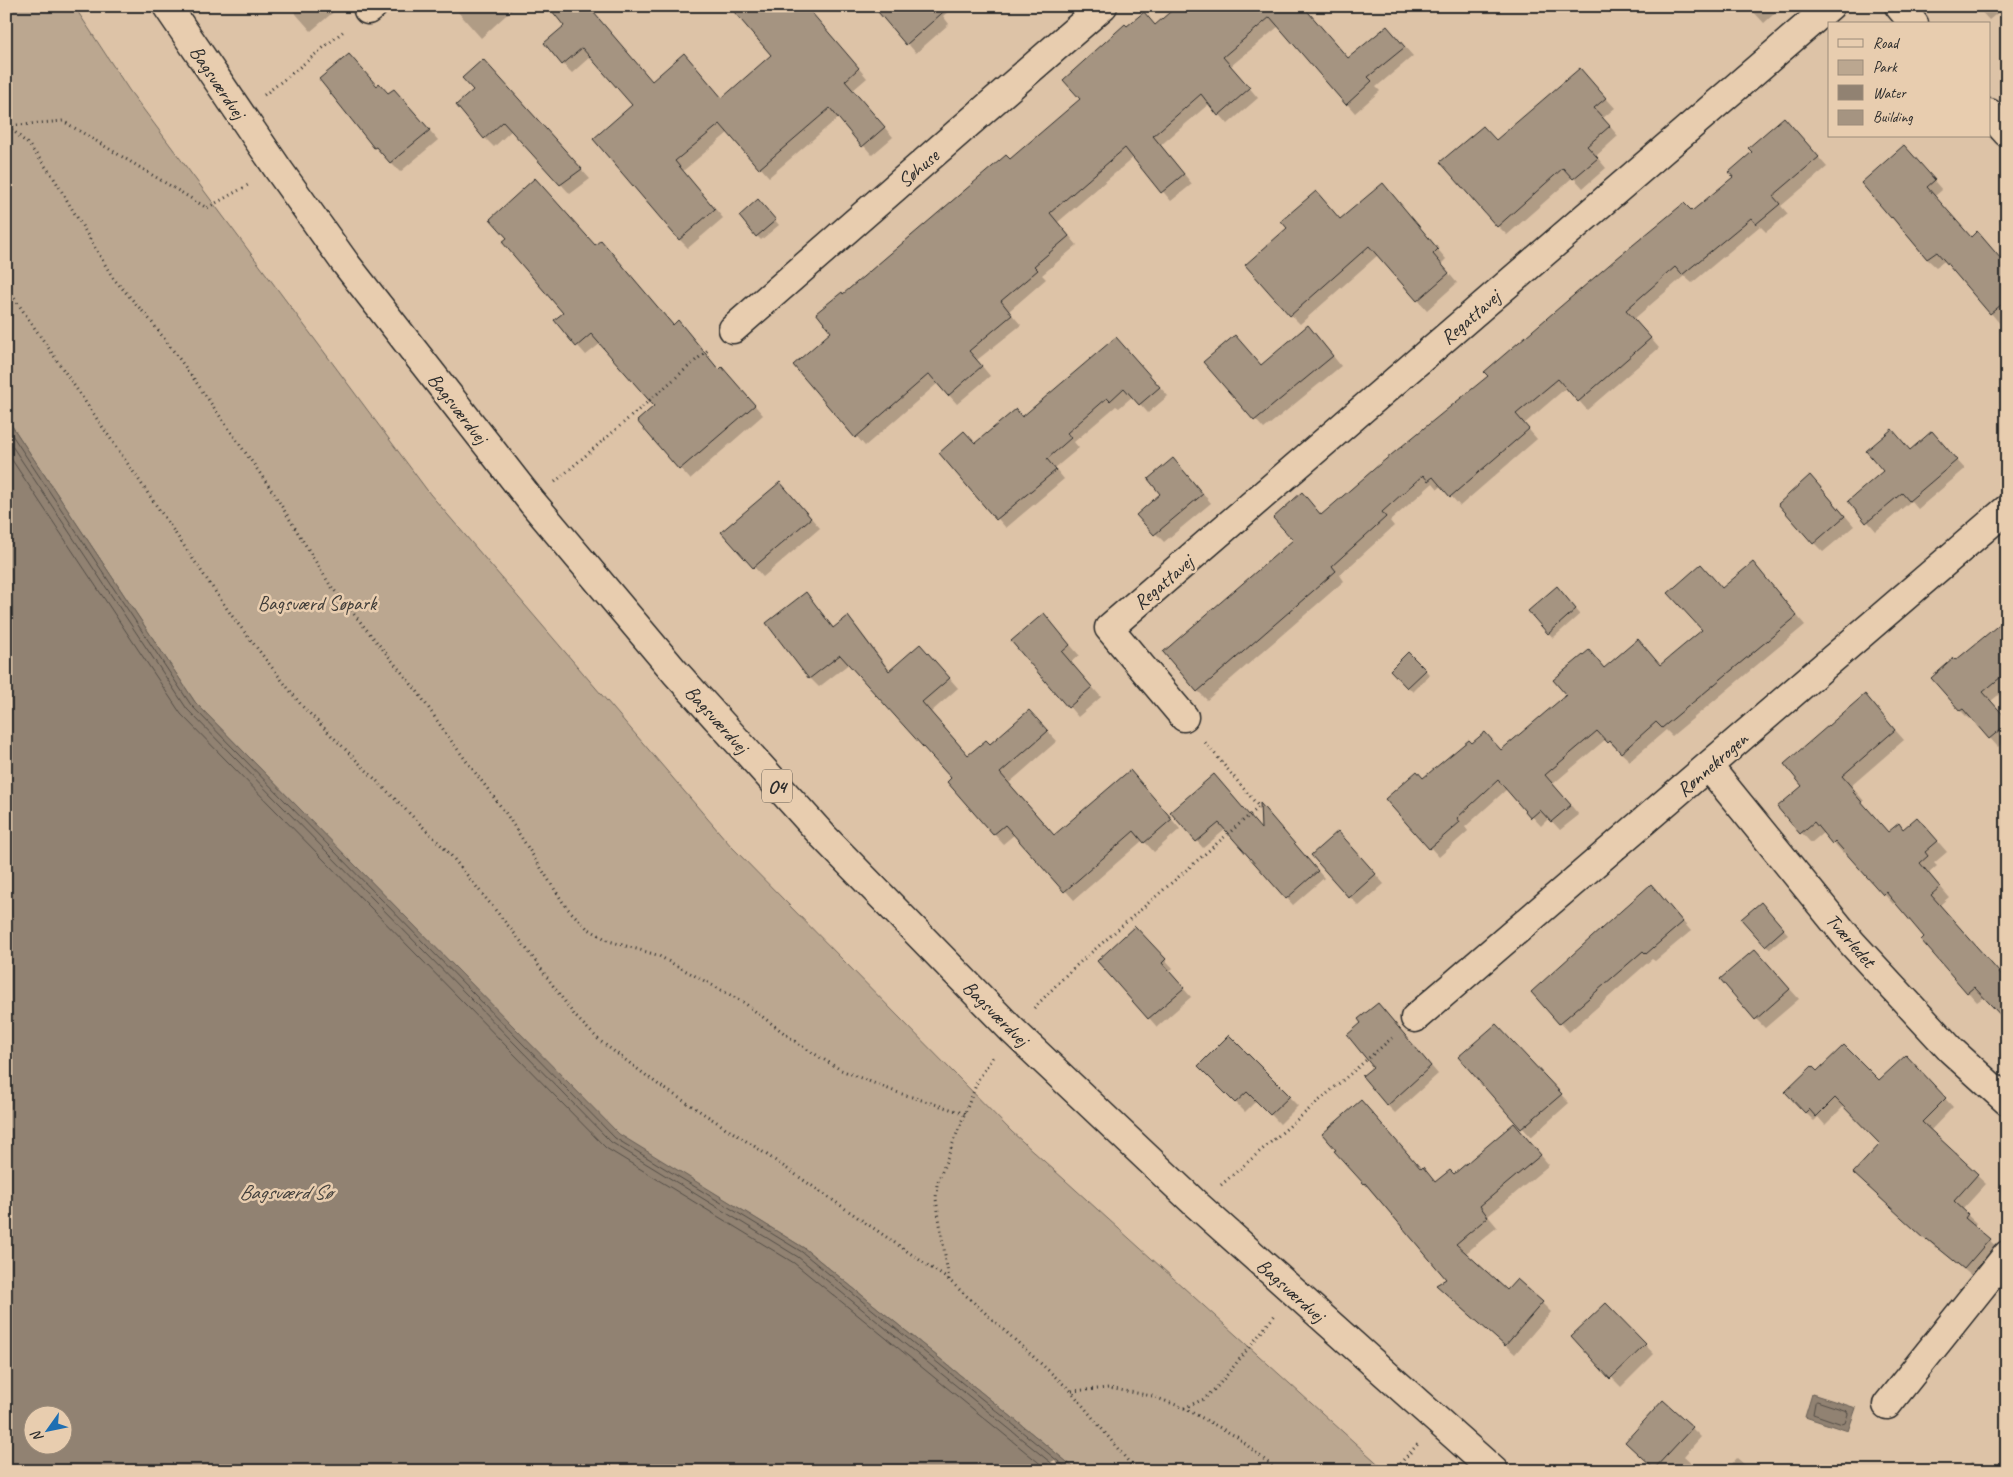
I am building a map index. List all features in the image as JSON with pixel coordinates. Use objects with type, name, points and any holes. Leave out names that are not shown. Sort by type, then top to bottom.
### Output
[{"type":"street","name":"Bagsværdvej","points":[[167,6],[239,113],[352,272],[526,495],[674,672],[822,836],[1012,1030],[1198,1206],[1494,1471]]},
{"type":"street","name":"Søhuse","points":[[733,329],[1103,6]]},
{"type":"street","name":"Regattavej","points":[[1184,718],[1109,628],[1830,6]]},
{"type":"street","points":[[1899,6],[1912,22]]},
{"type":"street","points":[[1990,114],[2007,133]]},
{"type":"street","name":"Rønnekrogen","points":[[1415,1018],[2007,509]]},
{"type":"street","name":"Tværledet","points":[[1709,767],[1852,942],[1951,1050],[2007,1101]]},
{"type":"street","points":[[1887,1405],[2007,1255]]},
{"type":"path","points":[[239,113],[335,38]]},
{"type":"path","points":[[7,126],[63,121],[207,208],[278,169]]},
{"type":"path","points":[[7,126],[29,145],[52,175],[113,278],[151,321],[194,379],[273,492],[330,585],[417,691],[448,738],[505,812],[566,907],[587,928],[609,941],[657,955],[743,1002],[800,1045],[841,1070],[896,1092],[966,1114]]},
{"type":"path","points":[[6,286],[261,656],[302,706],[448,853],[517,937],[575,1016],[600,1041],[660,1085],[754,1146],[949,1280],[1071,1392],[1136,1471]]},
{"type":"path","points":[[570,468],[733,329]]},
{"type":"path","points":[[1060,982],[1070,971],[1259,807],[1184,718]]},
{"type":"path","points":[[1198,1206],[1415,1018]]},
{"type":"path","points":[[949,1280],[936,1199],[937,1184],[978,1080],[1012,1030]]},
{"type":"path","points":[[1184,1408],[1204,1399],[1218,1386],[1293,1292]]},
{"type":"path","points":[[1071,1392],[1109,1388],[1152,1396],[1184,1408],[1237,1437],[1278,1471]]},
{"type":"green space","name":"Bagsværd Søpark","points":[[6,6],[74,6],[129,90],[430,494],[731,846],[1012,1132],[1386,1471],[1078,1471],[804,1248],[619,1135],[195,702],[6,417]]},
{"type":"water","name":"Bagsværd Sø","points":[[6,417],[195,702],[619,1134],[804,1248],[1078,1471],[6,1471]]},
{"type":"water","points":[[1812,1394],[1856,1408],[1848,1431],[1805,1417]]},
{"type":"pier","points":[[1055,1460],[1061,1471],[1047,1471],[1044,1466]]},
{"type":"building","points":[[548,6],[588,6],[652,81],[684,53],[722,98],[771,55],[729,6],[806,6],[859,68],[845,81],[885,127],[862,147],[830,108],[759,169],[720,124],[675,161],[715,209],[679,240],[593,139],[632,105],[582,48],[562,65],[544,43],[564,26]]},
{"type":"building","points":[[873,6],[950,6],[906,45]]},
{"type":"building","points":[[1177,6],[1303,6],[1348,58],[1387,26],[1405,47],[1368,77],[1372,81],[1346,105],[1270,17],[1223,57],[1250,88],[1218,116],[1201,94],[1153,136],[1184,174],[1161,193],[1125,148],[1050,213],[1069,236],[1034,266],[1038,270],[1001,301],[1012,315],[969,351],[982,366],[948,396],[929,374],[855,438],[793,365],[831,332],[816,313],[842,292],[843,294],[1006,155],[1010,159],[1080,99],[1063,80],[1125,24],[1127,26],[1144,12],[1155,25]]},
{"type":"building","points":[[349,54],[377,86],[379,83],[388,93],[394,89],[430,130],[390,163],[376,147],[374,148],[319,79]]},
{"type":"building","points":[[483,59],[582,169],[560,185],[503,122],[484,139],[456,105],[473,90],[462,78]]},
{"type":"building","points":[[1580,68],[1606,98],[1594,108],[1610,126],[1587,146],[1598,158],[1573,179],[1563,168],[1497,227],[1440,162],[1483,126],[1496,140]]},
{"type":"building","points":[[1784,117],[1819,157],[1773,196],[1780,204],[1756,224],[1751,218],[1682,275],[1675,267],[1626,310],[1651,338],[1578,402],[1558,379],[1516,414],[1529,429],[1450,497],[1433,477],[1428,481],[1423,475],[1382,512],[1386,517],[1332,566],[1336,571],[1197,692],[1163,652],[1293,540],[1273,518],[1302,492],[1321,515],[1488,376],[1484,372],[1684,203],[1692,211],[1733,177],[1729,172],[1752,152],[1748,148]]},
{"type":"building","points":[[1904,145],[1935,180],[1927,187],[1971,237],[1977,231],[2007,266],[2007,300],[1990,314],[1937,252],[1927,259],[1861,183]]},
{"type":"building","points":[[535,178],[595,245],[601,240],[673,325],[678,320],[719,370],[722,367],[755,405],[679,470],[637,421],[654,406],[591,334],[576,347],[554,320],[563,313],[502,242],[507,238],[490,219]]},
{"type":"building","points":[[1383,183],[1438,249],[1433,254],[1449,273],[1417,301],[1369,246],[1290,316],[1245,265],[1287,228],[1281,221],[1316,191],[1340,219]]},
{"type":"building","points":[[758,199],[776,220],[756,237],[739,216]]},
{"type":"building","points":[[1308,325],[1333,356],[1254,421],[1203,362],[1235,335],[1261,365]]},
{"type":"building","points":[[1116,337],[1160,387],[1139,405],[1124,388],[1110,401],[1107,398],[1067,433],[1071,438],[1047,459],[1056,470],[996,520],[939,453],[964,431],[975,443],[1016,409],[1022,417]]},
{"type":"building","points":[[1892,429],[1910,450],[1932,431],[1957,460],[1909,501],[1902,493],[1866,523],[1848,501],[1883,471],[1866,451]]},
{"type":"building","points":[[1173,458],[1203,494],[1154,535],[1136,515],[1160,494],[1148,479]]},
{"type":"building","points":[[1810,475],[1845,516],[1813,544],[1778,504]]},
{"type":"building","points":[[780,482],[811,518],[753,568],[721,532]]},
{"type":"building","points":[[1753,562],[1797,616],[1662,728],[1656,722],[1621,753],[1597,731],[1545,775],[1571,805],[1551,822],[1540,810],[1531,818],[1498,780],[1457,818],[1460,822],[1429,849],[1385,799],[1417,771],[1423,778],[1469,740],[1472,743],[1485,732],[1501,750],[1566,695],[1553,680],[1589,650],[1604,668],[1638,639],[1660,665],[1702,630],[1668,593],[1701,564],[1722,588]]},
{"type":"building","points":[[1557,586],[1576,609],[1548,634],[1528,611]]},
{"type":"building","points":[[806,592],[833,628],[848,616],[889,671],[920,644],[950,678],[922,702],[968,755],[986,740],[990,744],[1029,710],[1048,731],[1000,773],[1054,835],[1130,770],[1172,819],[1144,843],[1134,831],[1064,892],[1005,825],[993,835],[947,782],[951,778],[840,655],[809,679],[766,623]]},
{"type":"building","points":[[1044,613],[1070,645],[1062,652],[1092,687],[1068,708],[1011,641]]},
{"type":"building","points":[[2007,618],[2007,672],[1983,692],[2007,719],[2007,724],[1989,739],[1963,709],[1960,711],[1931,678]]},
{"type":"building","points":[[1408,652],[1426,670],[1407,688],[1390,670]]},
{"type":"building","points":[[1865,694],[1895,730],[1842,776],[1855,791],[1853,792],[1888,832],[1899,823],[1903,829],[1917,817],[1938,841],[1925,852],[1928,856],[1920,863],[1940,887],[1931,895],[2007,981],[2007,1022],[1974,987],[1967,993],[1921,940],[1924,937],[1886,892],[1883,895],[1835,841],[1832,844],[1814,822],[1800,834],[1777,807],[1802,786],[1784,764]]},
{"type":"building","points":[[1214,774],[1261,829],[1260,803],[1318,871],[1286,899],[1219,823],[1196,842],[1170,812]]},
{"type":"building","points":[[1338,831],[1376,874],[1349,898],[1311,855]]},
{"type":"building","points":[[1651,884],[1683,922],[1646,954],[1643,951],[1559,1024],[1531,992]]},
{"type":"building","points":[[1761,902],[1784,929],[1765,946],[1741,919]]},
{"type":"building","points":[[1135,926],[1166,959],[1162,963],[1184,988],[1148,1019],[1097,961]]},
{"type":"building","points":[[1755,949],[1790,989],[1755,1020],[1720,979]]},
{"type":"building","points":[[1378,1003],[1431,1066],[1387,1106],[1362,1076],[1373,1067],[1347,1035],[1361,1023],[1358,1019]]},
{"type":"building","points":[[1496,1024],[1562,1094],[1521,1129],[1458,1057]]},
{"type":"building","points":[[1229,1035],[1290,1096],[1270,1115],[1247,1092],[1235,1103],[1198,1066]]},
{"type":"building","points":[[1844,1045],[1879,1080],[1906,1055],[1946,1098],[1922,1122],[1978,1174],[1954,1201],[1968,1214],[1965,1218],[1990,1239],[1964,1269],[1926,1240],[1853,1173],[1880,1144],[1835,1098],[1816,1117],[1809,1109],[1805,1113],[1785,1092],[1812,1066],[1817,1071]]},
{"type":"building","points":[[1361,1100],[1421,1169],[1423,1167],[1435,1182],[1450,1170],[1454,1174],[1514,1123],[1541,1155],[1480,1206],[1488,1217],[1456,1244],[1507,1290],[1517,1279],[1543,1302],[1505,1346],[1436,1285],[1446,1279],[1365,1183],[1334,1151],[1336,1150],[1322,1134]]},
{"type":"building","points":[[1606,1303],[1646,1344],[1610,1379],[1571,1336]]},
{"type":"building","points":[[1663,1400],[1693,1427],[1654,1469],[1625,1442]]}]
